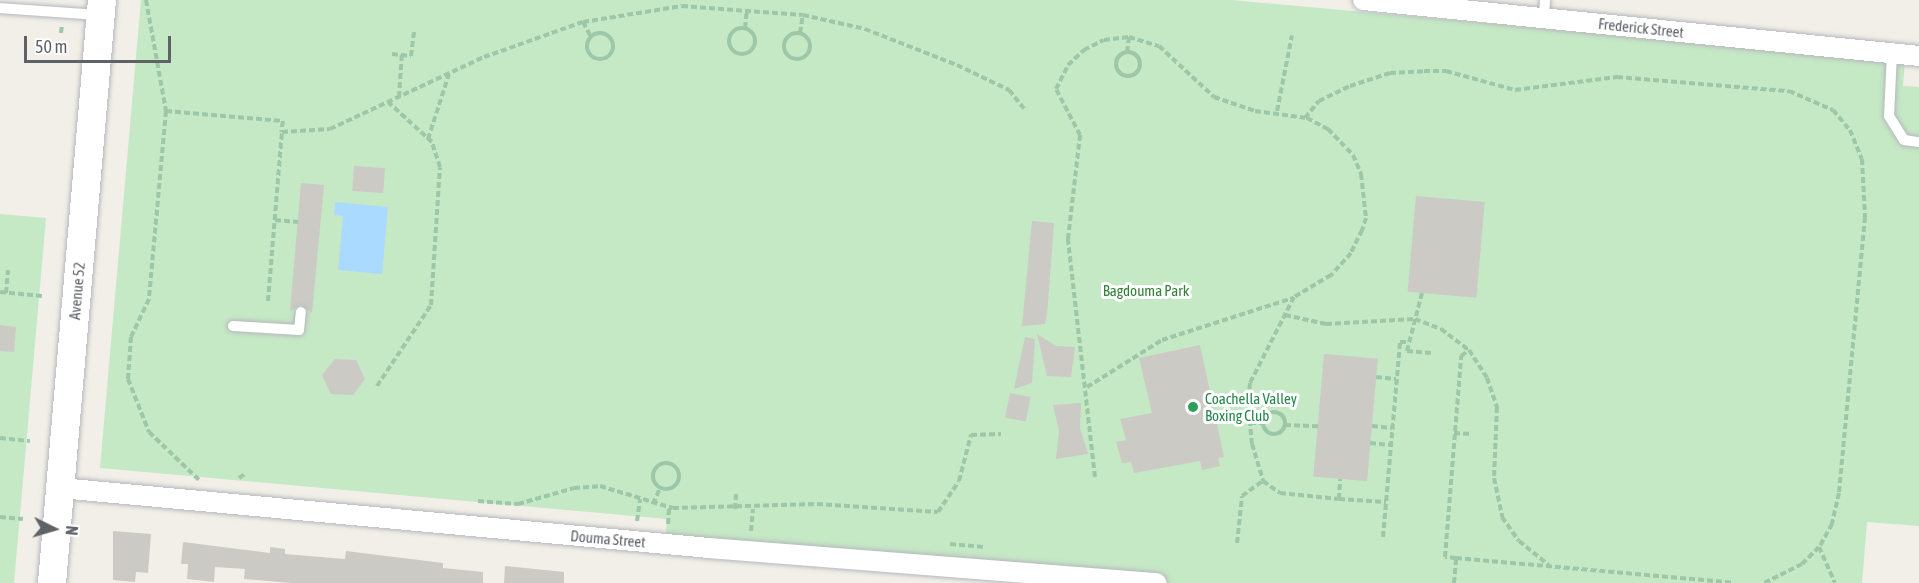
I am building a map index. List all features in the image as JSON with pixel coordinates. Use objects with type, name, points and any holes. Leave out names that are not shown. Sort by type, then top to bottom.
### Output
[{"type":"main road","name":"Avenue 52","points":[[52,583],[102,8]]},
{"type":"street","name":"Frederick Street","points":[[1363,0],[1544,9],[1919,56]]},
{"type":"street","name":"Douma Street","points":[[60,488],[710,548],[962,575],[1157,583]]},
{"type":"lane","points":[[0,8],[102,8]]},
{"type":"lane","points":[[1893,53],[1889,116],[1904,140],[1919,142]]},
{"type":"lane","points":[[233,326],[299,330],[301,312]]},
{"type":"path","points":[[146,0],[166,111],[149,298],[131,337],[128,379],[149,432],[198,480]]},
{"type":"path","points":[[281,132],[330,129],[538,34],[584,22],[682,6],[804,15],[865,29],[957,65],[1009,90],[1025,110]]},
{"type":"path","points":[[745,28],[730,35],[731,48],[738,53],[750,51],[755,44],[745,28],[747,9]]},
{"type":"path","points":[[800,33],[804,15]]},
{"type":"path","points":[[584,22],[591,37],[587,50],[592,57],[609,56],[613,44],[609,37],[598,33],[591,37]]},
{"type":"path","points":[[392,54],[402,53],[411,56],[414,30]]},
{"type":"path","points":[[800,33],[806,38],[809,49],[805,56],[793,58],[786,53],[785,40],[800,33]]},
{"type":"path","points":[[1277,111],[1292,35]]},
{"type":"path","points":[[1127,52],[1140,62],[1137,74],[1129,77],[1121,75],[1115,65],[1127,52],[1129,37]]},
{"type":"path","points":[[1087,387],[1162,340],[1294,297],[1330,275],[1351,253],[1366,218],[1361,174],[1353,155],[1328,129],[1305,118],[1277,111],[1255,111],[1214,97],[1159,46],[1129,37],[1104,40],[1084,50],[1068,65],[1056,88],[1080,135],[1068,239],[1087,387],[1095,477]]},
{"type":"path","points":[[399,97],[402,53]]},
{"type":"path","points":[[1305,118],[1319,101],[1350,86],[1390,73],[1424,71],[1446,71],[1515,90],[1617,77],[1789,91],[1833,110],[1850,130],[1862,159],[1865,235],[1847,372],[1839,493],[1832,524],[1819,547],[1792,571],[1764,583]]},
{"type":"path","points":[[428,139],[450,73]]},
{"type":"path","points":[[377,386],[432,300],[440,163],[428,139],[388,102]]},
{"type":"path","points":[[166,111],[283,121],[268,301]]},
{"type":"path","points":[[275,220],[298,222]]},
{"type":"path","points":[[6,293],[8,270]]},
{"type":"path","points":[[0,292],[42,296]]},
{"type":"path","points":[[1422,293],[1407,342],[1407,351],[1431,353]]},
{"type":"path","points":[[1294,297],[1250,383],[1250,423],[1263,481],[1280,493],[1386,502]]},
{"type":"path","points":[[1285,315],[1326,324],[1415,319],[1441,329],[1468,350],[1487,378],[1497,408],[1494,478],[1502,517],[1519,541],[1549,566]]},
{"type":"path","points":[[1383,537],[1400,342],[1407,342]]},
{"type":"path","points":[[1468,350],[1461,356],[1445,557],[1734,583]]},
{"type":"path","points":[[1376,377],[1396,379]]},
{"type":"path","points":[[1263,423],[1268,414],[1277,412],[1285,425]]},
{"type":"path","points":[[1250,423],[1263,423],[1273,434],[1285,425],[1318,426]]},
{"type":"path","points":[[1372,426],[1392,428]]},
{"type":"path","points":[[1454,433],[1472,434]]},
{"type":"path","points":[[478,501],[518,504],[587,486],[614,488],[669,508],[753,509],[829,504],[938,512],[959,481],[971,435],[1000,434]]},
{"type":"path","points":[[0,438],[30,441]]},
{"type":"path","points":[[1370,443],[1391,445]]},
{"type":"path","points":[[660,464],[672,465],[678,471],[676,484],[660,488],[654,482],[654,470],[660,464]]},
{"type":"path","points":[[239,478],[244,474]]},
{"type":"path","points":[[1339,499],[1340,479]]},
{"type":"path","points":[[1237,543],[1242,496],[1263,481]]},
{"type":"path","points":[[653,504],[660,488]]},
{"type":"path","points":[[735,509],[736,494]]},
{"type":"path","points":[[637,521],[640,499]]},
{"type":"path","points":[[668,524],[669,508]]},
{"type":"path","points":[[751,531],[753,509]]},
{"type":"path","points":[[0,517],[23,519]]},
{"type":"path","points":[[950,544],[982,547]]},
{"type":"path","points":[[1819,547],[1835,583]]},
{"type":"path","points":[[1454,583],[1456,558]]},
{"type":"green space","name":"Bagdouma Park","points":[[141,0],[1231,0],[1905,61],[1903,86],[1919,87],[1919,526],[1867,522],[1862,583],[1082,583],[665,545],[667,519],[100,468]]},
{"type":"green space","points":[[0,214],[46,218],[14,583],[0,583]]},
{"type":"water","points":[[335,202],[388,207],[382,274],[338,270],[343,216],[334,215]]},
{"type":"building","points":[[354,166],[385,168],[383,193],[352,191]]},
{"type":"building","points":[[301,183],[324,185],[312,313],[301,305],[290,311]]},
{"type":"building","points":[[1416,196],[1485,202],[1476,298],[1408,292]]},
{"type":"building","points":[[1032,221],[1054,223],[1047,315],[1045,324],[1022,326]]},
{"type":"building","points":[[0,325],[16,327],[14,352],[0,351]]},
{"type":"building","points":[[1037,334],[1056,346],[1075,347],[1071,377],[1047,376]]},
{"type":"building","points":[[1025,337],[1035,339],[1032,383],[1014,389]]},
{"type":"building","name":"Coachella Valley Boxing Club","points":[[1200,345],[1224,457],[1218,458],[1220,466],[1202,470],[1200,461],[1134,473],[1131,462],[1122,463],[1116,442],[1126,440],[1120,419],[1152,413],[1139,358]]},
{"type":"building","points":[[1324,354],[1378,359],[1367,481],[1313,477]]},
{"type":"building","points":[[335,359],[356,360],[365,379],[353,395],[331,394],[322,375]]},
{"type":"building","points":[[1010,393],[1031,397],[1026,422],[1005,418]]},
{"type":"building","points":[[1081,403],[1080,428],[1088,454],[1056,459],[1059,431],[1053,405]]},
{"type":"building","points":[[113,531],[151,534],[148,573],[136,572],[135,582],[113,580]]},
{"type":"building","points":[[183,542],[270,553],[270,547],[285,549],[285,554],[345,559],[346,551],[443,563],[443,568],[483,572],[483,583],[290,583],[244,579],[245,569],[215,567],[214,582],[187,579],[188,564],[181,564]]},
{"type":"building","points":[[505,566],[564,572],[564,583],[504,583]]},
{"type":"place","name":"Coachella Valley Boxing Club","points":[[1193,407]]}]
